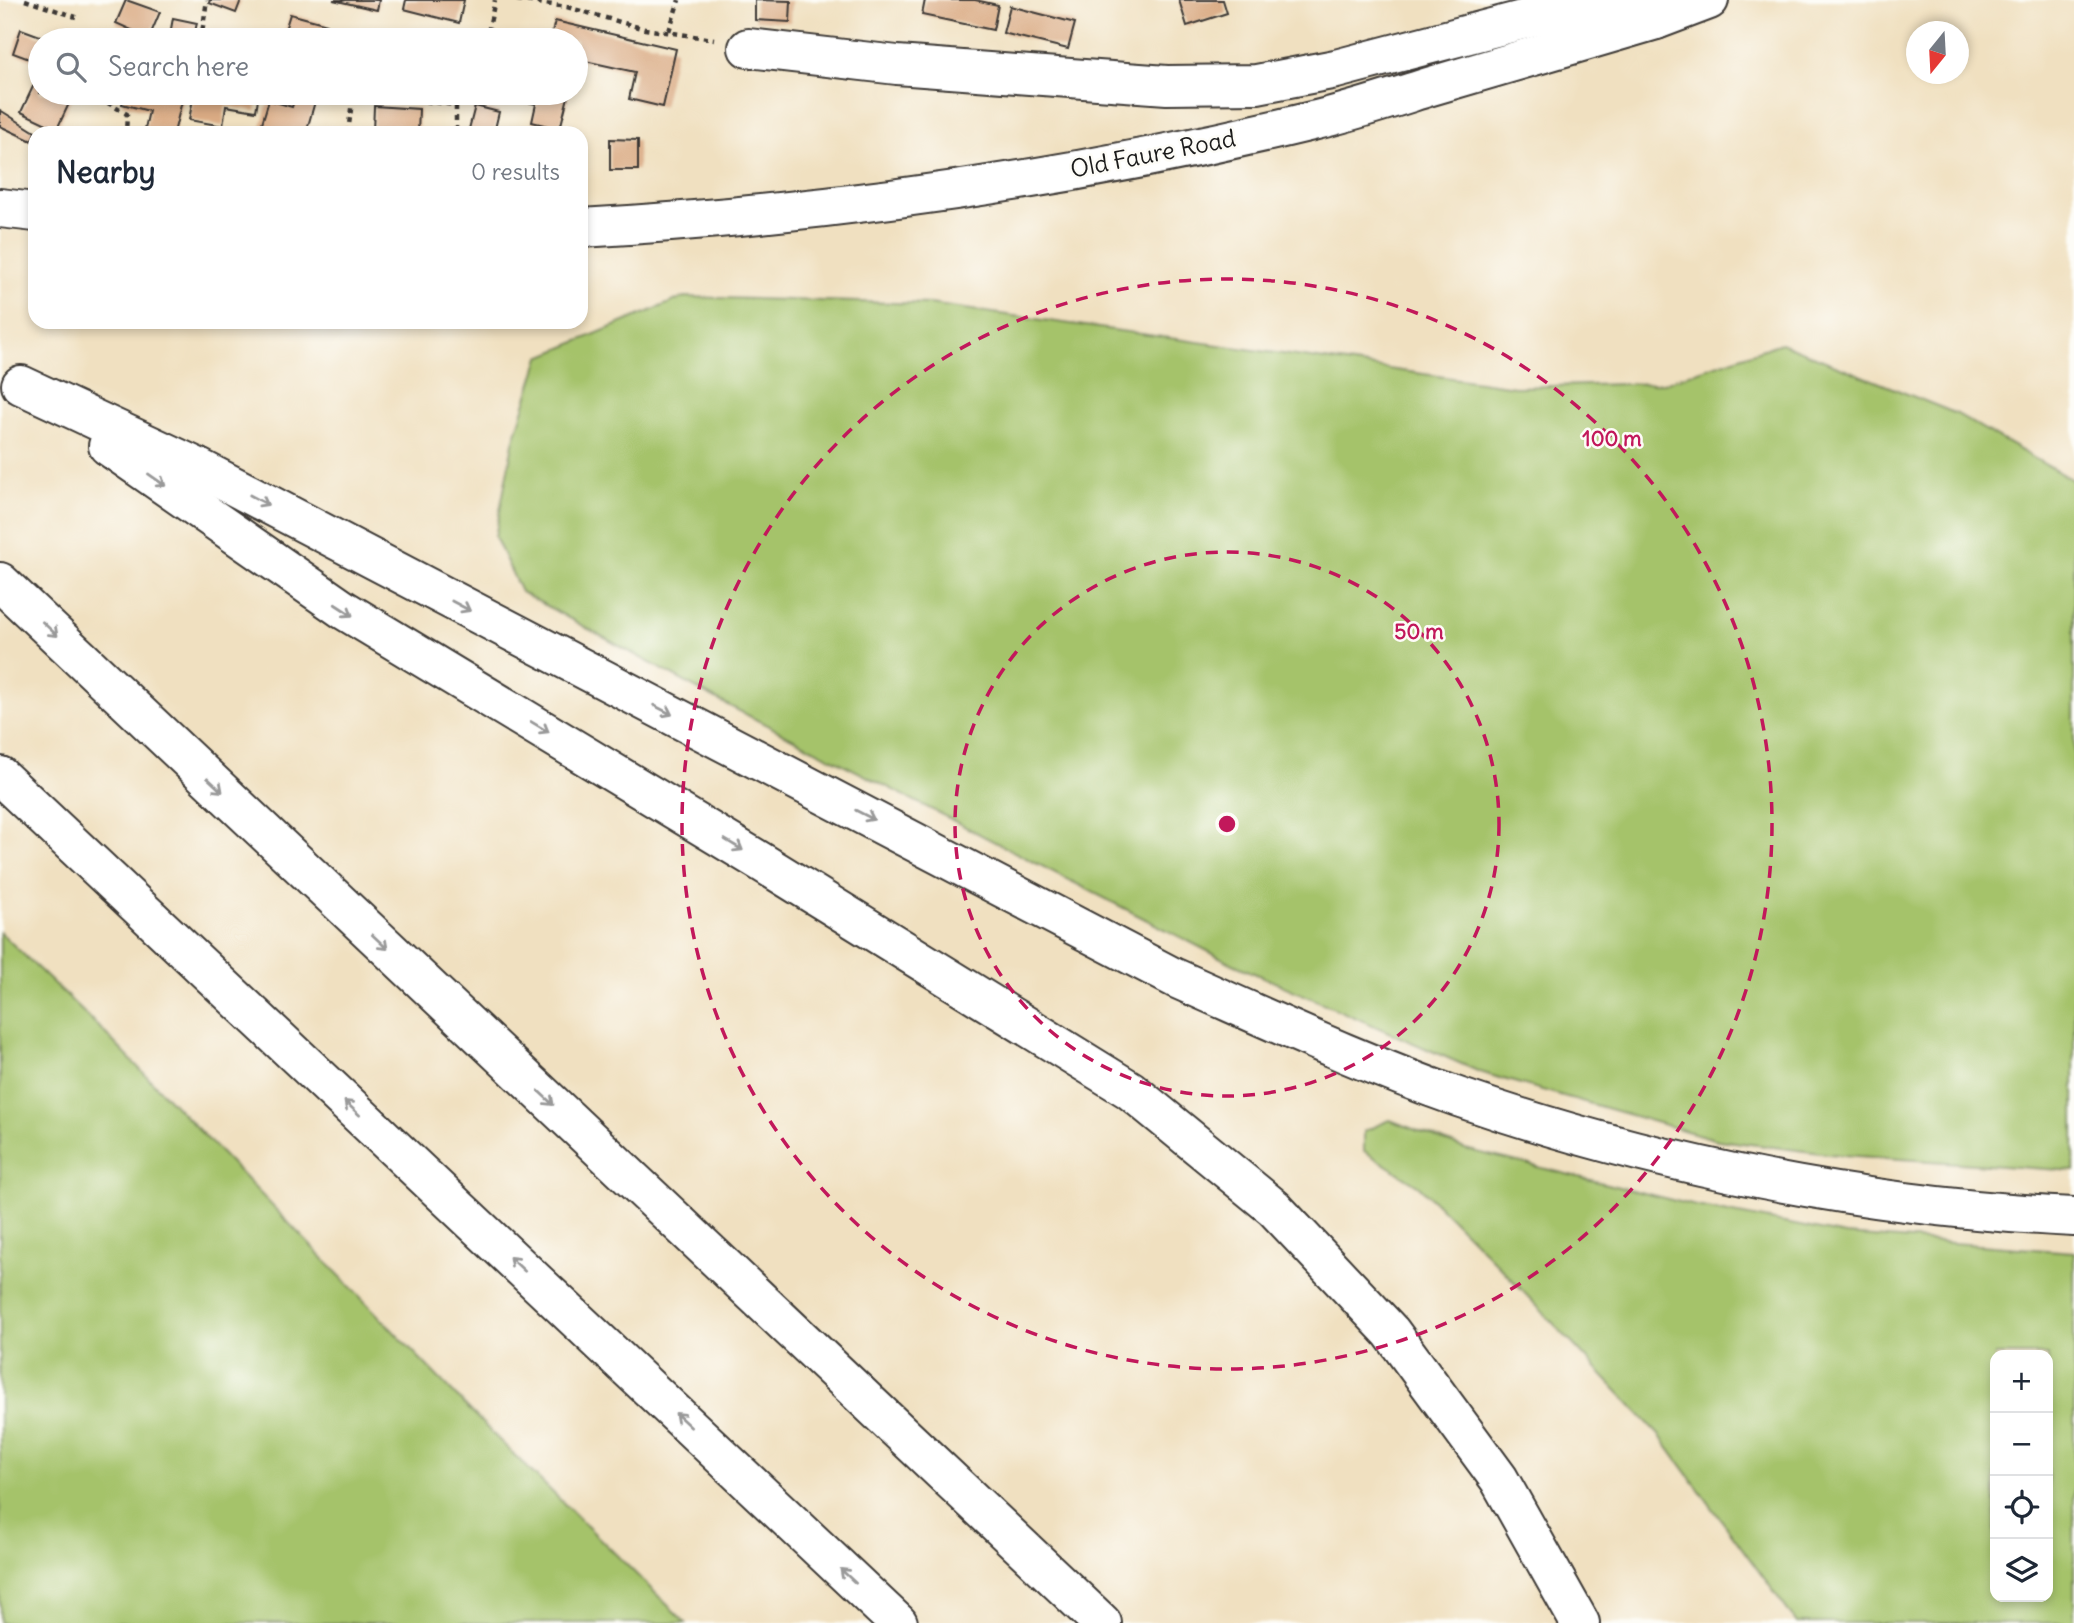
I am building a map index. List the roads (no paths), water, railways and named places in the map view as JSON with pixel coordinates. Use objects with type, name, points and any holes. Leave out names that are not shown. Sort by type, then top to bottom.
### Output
[{"type":"main road","name":"Old Faure Road","points":[[588,228],[737,218],[852,205],[1026,179],[1168,152],[1314,121],[1656,20],[1709,0]]},
{"type":"main road","points":[[748,48],[897,65],[1167,85],[1257,84],[1336,69],[1587,3],[1618,3],[1656,20]]},
{"type":"main road","points":[[0,208],[28,211]]},
{"type":"main road","points":[[11,378],[199,468],[1175,978],[1310,1038],[1458,1097],[1625,1146],[1814,1189],[1989,1213],[2074,1217]]},
{"type":"main road","points":[[11,378],[344,610],[746,852],[1130,1090],[1274,1208],[1391,1332],[1499,1479],[1580,1623]]},
{"type":"main road","points":[[0,582],[1102,1623]]},
{"type":"main road","points":[[0,776],[898,1623]]}]
